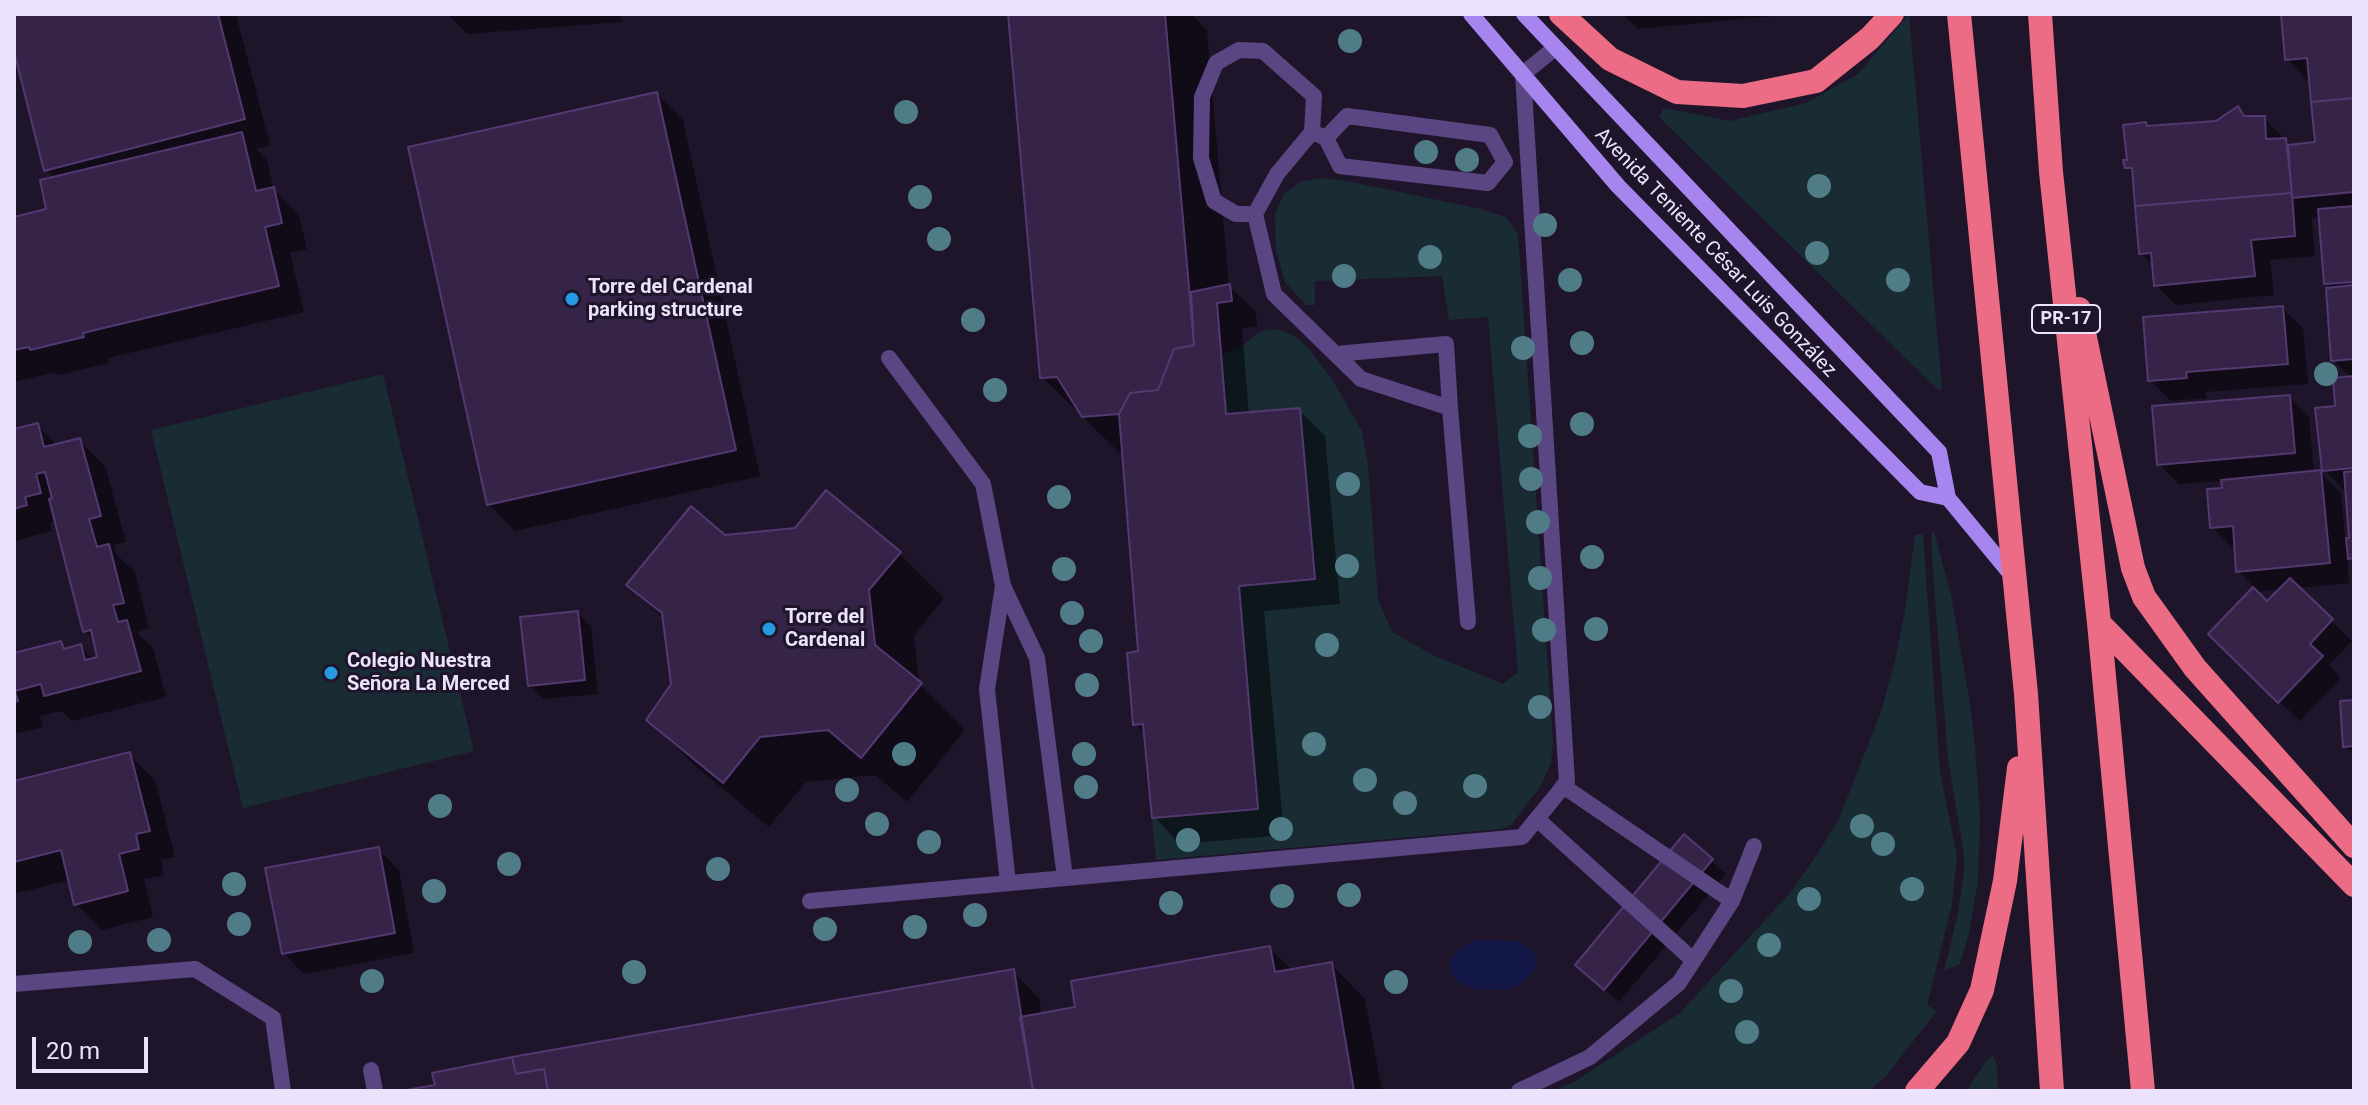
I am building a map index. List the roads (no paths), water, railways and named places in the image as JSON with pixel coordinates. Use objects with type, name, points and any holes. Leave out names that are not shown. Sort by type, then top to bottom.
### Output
[{"type":"highway","points":[[1561,14],[1610,59],[1677,92],[1743,96],[1816,81],[1870,38],[1892,14]]},
{"type":"highway","points":[[1959,14],[2026,694],[2052,1091]]},
{"type":"highway","name":"PR-17","points":[[2040,14],[2051,172],[2099,623],[2143,1091]]},
{"type":"highway","points":[[2051,172],[2133,568],[2144,597],[2195,668],[2354,846]]},
{"type":"highway","points":[[2099,623],[2354,885]]},
{"type":"highway","points":[[1917,1091],[1958,1043],[1982,990],[2007,867],[2026,694]]},
{"type":"street","name":"Avenida Teniente César Luis González","points":[[1471,14],[1618,186],[1920,492],[1948,498]]},
{"type":"street","name":"Avenida Teniente César Luis González","points":[[1524,14],[1939,452],[1948,498],[2015,580]]},
{"type":"street","points":[[810,901],[1522,837],[1567,782],[1523,74],[1555,48]]},
{"type":"street","points":[[1255,214],[1236,214],[1214,201],[1201,158],[1202,97],[1216,63],[1239,50],[1263,51],[1314,96],[1319,135],[1340,166],[1488,183],[1505,162]]},
{"type":"street","points":[[1450,408],[1361,379],[1274,294],[1255,214],[1277,174],[1319,135],[1347,116],[1490,135],[1505,162]]},
{"type":"street","points":[[1505,162],[1528,165]]},
{"type":"street","points":[[1336,354],[1446,344],[1468,622]]},
{"type":"street","points":[[889,358],[983,484],[1003,586],[1037,658],[1065,878]]},
{"type":"street","points":[[1003,586],[987,689],[1008,883]]},
{"type":"street","points":[[1563,786],[1732,901]]},
{"type":"street","points":[[1537,819],[1693,960]]},
{"type":"street","points":[[1519,1091],[1590,1057],[1679,983],[1732,901],[1754,846]]},
{"type":"street","points":[[14,984],[195,969],[273,1018],[283,1091]]},
{"type":"street","points":[[371,1070],[375,1091]]},
{"type":"place","name":"Torre del Cardenal parking structure","points":[[572,299]]},
{"type":"place","name":"Torre del Cardenal","points":[[769,629]]},
{"type":"place","name":"Colegio Nuestra Señora La Merced","points":[[331,673]]}]
